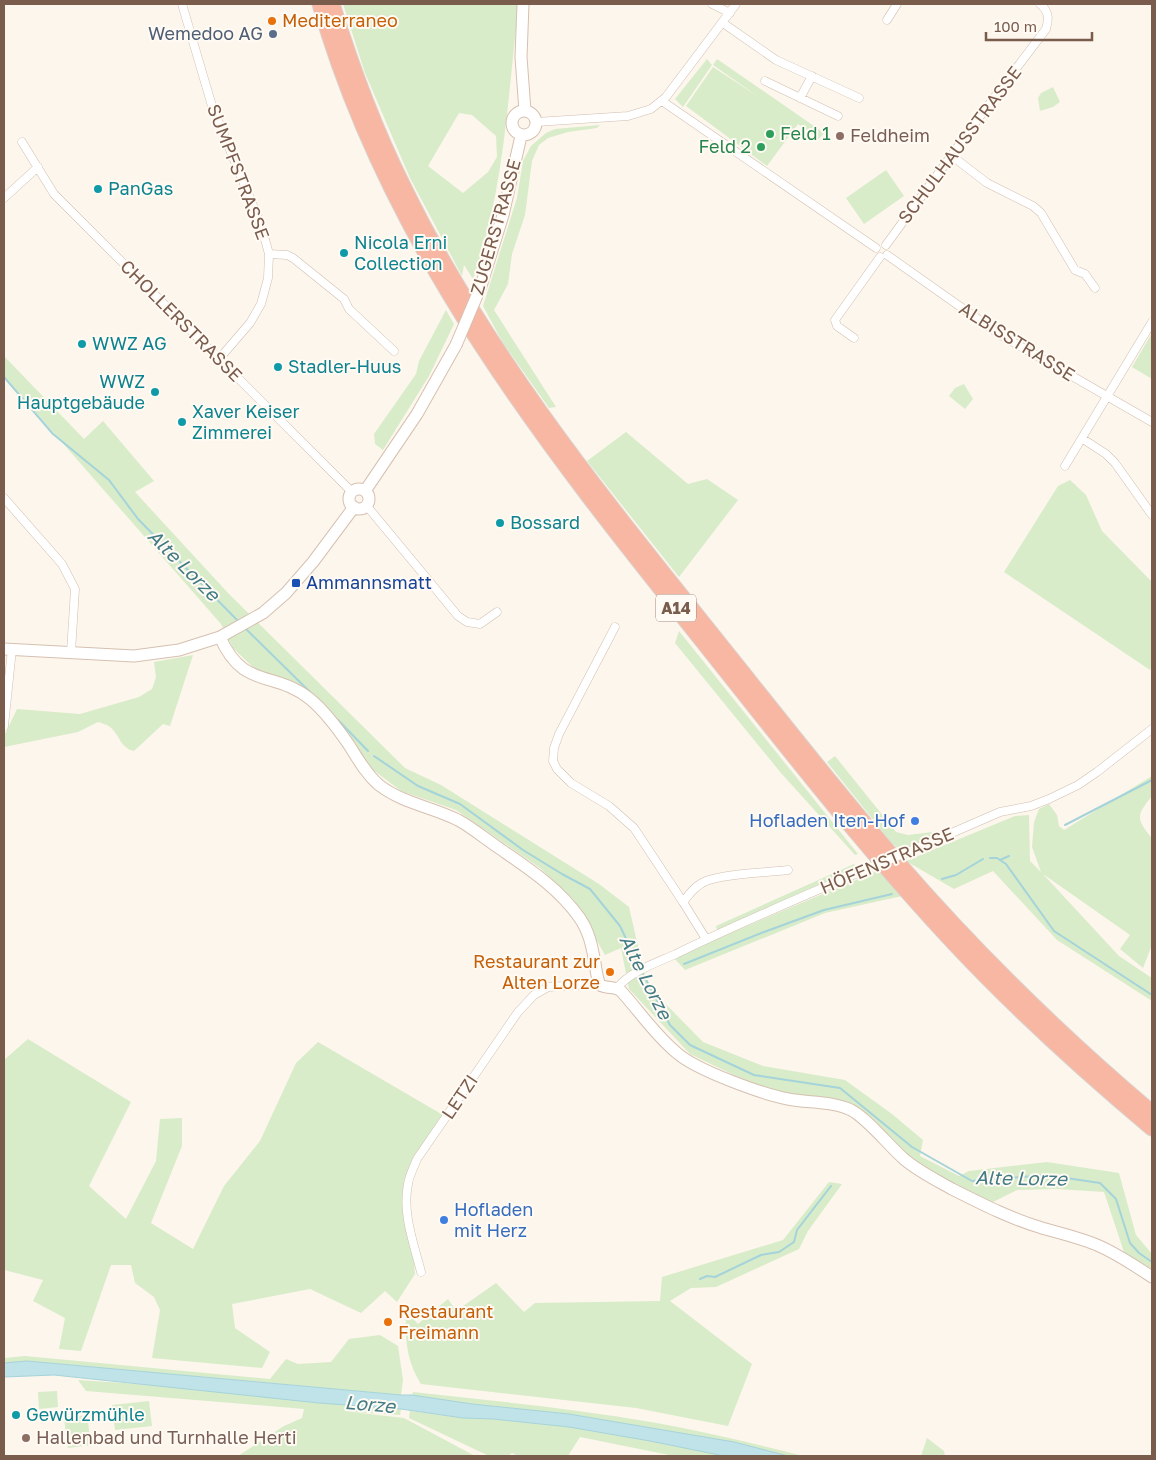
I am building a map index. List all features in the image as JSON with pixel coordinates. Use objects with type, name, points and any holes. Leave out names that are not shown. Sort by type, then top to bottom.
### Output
[{"type":"highway","name":"A14","points":[[320,4],[359,117],[387,180],[416,236],[480,344],[572,475],[807,772],[917,902],[982,972],[1035,1024],[1084,1070],[1152,1128]]},
{"type":"highway","name":"A14","points":[[332,4],[349,57],[369,109],[400,180],[421,222],[452,278],[485,331],[563,443],[676,589],[897,862],[1016,990],[1074,1045],[1152,1113]]},
{"type":"street","name":"SUMPFSTRASSE","points":[[182,4],[212,106],[261,225],[269,254],[268,278],[262,304],[250,323],[219,358]]},
{"type":"street","points":[[523,4],[521,57],[525,111]]},
{"type":"street","points":[[712,4],[730,13]]},
{"type":"street","points":[[536,122],[628,116],[651,109],[662,101],[736,4]]},
{"type":"street","points":[[887,20],[897,4]]},
{"type":"street","name":"SCHULHAUSSTRASSE","points":[[886,245],[1046,29],[1049,19],[1043,6],[1040,4]]},
{"type":"street","points":[[723,23],[776,60],[859,98]]},
{"type":"street","points":[[800,98],[812,76]]},
{"type":"street","points":[[765,81],[838,116]]},
{"type":"street","points":[[662,101],[876,248]]},
{"type":"street","points":[[525,111],[532,114],[536,122],[532,133],[521,136],[512,128],[512,120],[517,113],[525,111]]},
{"type":"street","name":"ZUGERSTRASSE","points":[[365,491],[417,414],[456,346],[481,286],[503,215],[521,136]]},
{"type":"street","name":"CHOLLERSTRASSE","points":[[22,142],[54,194],[352,492]]},
{"type":"street","points":[[952,156],[986,183],[1033,206],[1041,213],[1075,270],[1086,274],[1095,288]]},
{"type":"street","points":[[4,198],[38,167]]},
{"type":"street","points":[[854,338],[837,326],[835,320],[888,250],[886,245],[880,244],[876,248],[875,253],[883,256]]},
{"type":"street","points":[[269,254],[287,255],[293,258],[344,299],[349,309],[394,352]]},
{"type":"street","name":"ALBISSTRASSE","points":[[883,256],[999,334],[1152,422]]},
{"type":"street","points":[[1065,466],[1152,322]]},
{"type":"street","points":[[1083,439],[1106,454],[1152,515]]},
{"type":"street","points":[[358,489],[365,491],[369,498],[366,505],[360,508],[354,507],[349,499],[352,492],[358,489]]},
{"type":"street","points":[[4,498],[62,564],[75,589],[71,652]]},
{"type":"street","points":[[366,505],[458,616],[467,622],[480,624],[497,612]]},
{"type":"street","points":[[4,726],[8,649],[134,656],[187,648],[224,635],[263,613],[278,601],[296,583],[354,507]]},
{"type":"street","points":[[615,628],[559,734],[554,748],[553,761],[557,769],[572,783],[609,806],[634,828],[706,940]]},
{"type":"street","points":[[224,635],[230,656],[245,671],[296,689],[312,700],[331,721],[372,780],[388,792],[405,801],[459,821],[539,876],[557,892],[579,917],[588,934],[599,983],[604,987],[617,988],[621,991],[676,1053],[691,1062],[772,1095],[841,1106],[852,1110],[904,1160],[938,1181],[1019,1220],[1094,1244],[1119,1256],[1152,1277]]},
{"type":"street","name":"HÖFENSTRASSE","points":[[617,988],[628,978],[645,968],[869,868],[1000,812],[1031,806],[1050,799],[1078,785],[1098,772],[1152,729]]},
{"type":"street","points":[[683,902],[693,889],[705,881],[788,870]]},
{"type":"street","name":"LETZI","points":[[422,1272],[408,1223],[405,1203],[408,1182],[417,1159],[518,1012],[534,995],[548,987],[599,983]]},
{"type":"green space","points":[[343,4],[517,4],[507,118],[497,183],[483,247],[473,279],[464,265],[462,276],[410,178],[365,73]],"holes":[[[459,113],[472,115],[496,136],[497,157],[488,172],[463,193],[428,166]]]},
{"type":"green space","points":[[707,59],[712,65],[683,107],[675,99]]},
{"type":"green space","points":[[717,59],[824,133],[819,139],[798,124],[767,166],[686,106],[713,67],[760,98],[713,65]]},
{"type":"green space","points":[[1053,87],[1060,102],[1053,107],[1040,111],[1038,98],[1041,93]]},
{"type":"green space","points":[[600,125],[597,128],[568,132],[548,138],[539,145],[532,161],[525,215],[512,254],[508,284],[494,310],[556,407],[549,408],[503,343],[483,306],[517,198],[523,161],[531,146],[546,133],[555,129]]},
{"type":"green space","points":[[886,170],[904,196],[864,224],[846,198]]},
{"type":"green space","points":[[446,310],[454,324],[429,376],[383,450],[375,444],[374,434],[416,374],[419,361]]},
{"type":"green space","points":[[1152,333],[1152,379],[1132,367]]},
{"type":"green space","points":[[4,356],[84,439],[103,421],[154,481],[135,492],[228,593],[405,768],[441,785],[599,884],[629,907],[649,987],[703,1042],[763,1066],[845,1080],[892,1114],[923,1140],[920,1156],[959,1176],[969,1171],[1047,1162],[1119,1173],[1136,1235],[1152,1254],[1152,1269],[1124,1252],[1104,1192],[1057,1189],[1017,1190],[993,1202],[928,1172],[877,1132],[854,1108],[765,1090],[690,1054],[629,989],[621,948],[605,955],[574,900],[540,868],[456,810],[401,791],[372,769],[342,728],[295,682],[259,673],[233,648],[221,624],[4,376]]},
{"type":"green space","points":[[964,384],[973,399],[965,409],[949,396],[955,388]]},
{"type":"green space","points":[[626,432],[688,484],[707,479],[738,500],[679,577],[587,461]]},
{"type":"green space","points":[[1070,480],[1086,495],[1102,531],[1152,582],[1152,666],[1150,670],[1004,572],[1058,486]]},
{"type":"green space","points":[[679,631],[858,854],[855,855],[781,773],[675,643]]},
{"type":"green space","points":[[193,655],[170,726],[163,724],[134,751],[123,744],[109,726],[98,722],[78,732],[4,747],[4,736],[17,709],[80,714],[139,697],[152,689],[156,677],[154,662]]},
{"type":"green space","points":[[835,756],[896,832],[908,835],[932,832],[932,837],[899,850],[827,762]]},
{"type":"green space","points":[[1152,776],[1152,796],[1143,808],[1140,817],[1143,826],[1152,838],[1152,945],[1143,968],[1120,949],[1130,935],[1043,874],[1119,956],[1152,978],[1152,1001],[1057,940],[993,871],[954,889],[906,861],[1015,816],[1029,815],[1030,861],[1041,872],[1032,847],[1034,822],[1039,809],[1049,804],[1057,815],[1059,826],[1064,830]]},
{"type":"green space","points":[[854,864],[857,868],[717,930],[716,926]]},
{"type":"green space","points":[[882,869],[902,896],[825,913],[685,970],[673,957]]},
{"type":"green space","points":[[28,1039],[131,1102],[89,1186],[126,1219],[156,1161],[160,1119],[182,1118],[182,1146],[151,1223],[193,1249],[224,1186],[260,1141],[296,1063],[318,1042],[443,1115],[414,1158],[404,1180],[402,1205],[415,1274],[397,1302],[385,1291],[361,1313],[310,1289],[232,1304],[235,1328],[270,1352],[262,1368],[152,1358],[160,1310],[154,1297],[135,1283],[131,1265],[111,1265],[81,1351],[59,1349],[65,1318],[33,1301],[43,1280],[4,1270],[4,1060]]},
{"type":"green space","points":[[829,1182],[842,1184],[808,1231],[799,1249],[716,1287],[691,1288],[670,1301],[752,1364],[728,1426],[636,1408],[421,1384],[416,1375],[409,1358],[406,1311],[418,1324],[448,1299],[456,1311],[496,1283],[524,1312],[535,1303],[660,1301],[662,1277],[783,1240]]},
{"type":"green space","points":[[380,1335],[398,1346],[403,1380],[401,1395],[27,1361],[4,1363],[4,1358],[25,1356],[270,1379],[286,1359],[298,1364],[331,1362],[349,1339]]},
{"type":"green space","points":[[78,1380],[168,1386],[319,1403],[401,1409],[400,1415],[351,1412],[404,1418],[475,1456],[238,1456],[284,1426],[302,1418],[304,1409],[86,1391]]},
{"type":"green space","points":[[57,1391],[58,1407],[39,1409],[38,1392]]},
{"type":"green space","points":[[413,1392],[621,1417],[708,1433],[803,1456],[788,1456],[734,1442],[569,1414],[472,1404],[412,1395]]},
{"type":"green space","points":[[149,1401],[152,1426],[115,1430],[112,1405]]},
{"type":"green space","points":[[410,1411],[463,1418],[493,1419],[569,1427],[724,1456],[674,1456],[580,1437],[568,1456],[518,1456],[512,1453],[508,1456],[489,1456],[409,1418]]},
{"type":"green space","points":[[87,1415],[91,1445],[68,1448],[64,1418]]},
{"type":"green space","points":[[927,1438],[944,1451],[945,1456],[921,1456]]},
{"type":"water","name":"Lorze","points":[[27,1361],[412,1395],[472,1404],[569,1414],[734,1442],[788,1456],[724,1456],[569,1427],[493,1419],[463,1418],[401,1409],[319,1403],[54,1375],[4,1377],[4,1363]]},
{"type":"waterway","name":"Alte Lorze","points":[[4,377],[53,434],[109,480],[138,519],[239,622]]},
{"type":"waterway","name":"Alte Lorze","points":[[246,629],[310,692]]},
{"type":"waterway","name":"Alte Lorze","points":[[338,720],[368,751]]},
{"type":"waterway","name":"Alte Lorze","points":[[374,756],[418,786],[460,804],[523,850],[590,889],[620,926],[640,968]]},
{"type":"waterway","points":[[1065,825],[1152,780]]},
{"type":"waterway","points":[[1000,860],[1009,856]]},
{"type":"waterway","points":[[990,858],[997,858],[1006,864],[1054,931],[1152,995]]},
{"type":"waterway","points":[[942,879],[956,875],[983,859]]},
{"type":"waterway","points":[[684,964],[824,910],[892,894]]},
{"type":"waterway","name":"Alte Lorze","points":[[642,972],[670,1025],[690,1045],[754,1075],[840,1088],[912,1147],[972,1181],[1046,1175],[1100,1183],[1116,1199],[1130,1243],[1139,1253],[1152,1262]]},
{"type":"waterway","points":[[700,1279],[707,1276],[715,1277],[761,1255],[779,1252],[794,1242],[797,1230],[831,1186]]},
{"type":"place","name":"Mediterraneo","points":[[272,21]]},
{"type":"place","name":"Wemedoo AG","points":[[273,34]]},
{"type":"place","name":"Feld 1","points":[[770,134]]},
{"type":"place","name":"Feldheim","points":[[840,136]]},
{"type":"place","name":"Feld 2","points":[[761,147]]},
{"type":"place","name":"PanGas","points":[[98,189]]},
{"type":"place","name":"Nicola Erni Collection","points":[[344,253]]},
{"type":"place","name":"WWZ AG","points":[[82,344]]},
{"type":"place","name":"Stadler-Huus","points":[[278,367]]},
{"type":"place","name":"WWZ Hauptgebäude","points":[[155,392]]},
{"type":"place","name":"Xaver Keiser Zimmerei","points":[[182,422]]},
{"type":"place","name":"Bossard","points":[[500,523]]},
{"type":"place","name":"Ammannsmatt","points":[[296,583]]},
{"type":"place","name":"Hofladen Iten-Hof","points":[[915,821]]},
{"type":"place","name":"Restaurant zur Alten Lorze","points":[[610,972]]},
{"type":"place","name":"Hofladen mit Herz","points":[[444,1220]]},
{"type":"place","name":"Restaurant Freimann","points":[[388,1322]]},
{"type":"place","name":"Gewürzmühle","points":[[16,1415]]},
{"type":"place","name":"Hallenbad und Turnhalle Herti","points":[[26,1438]]}]
